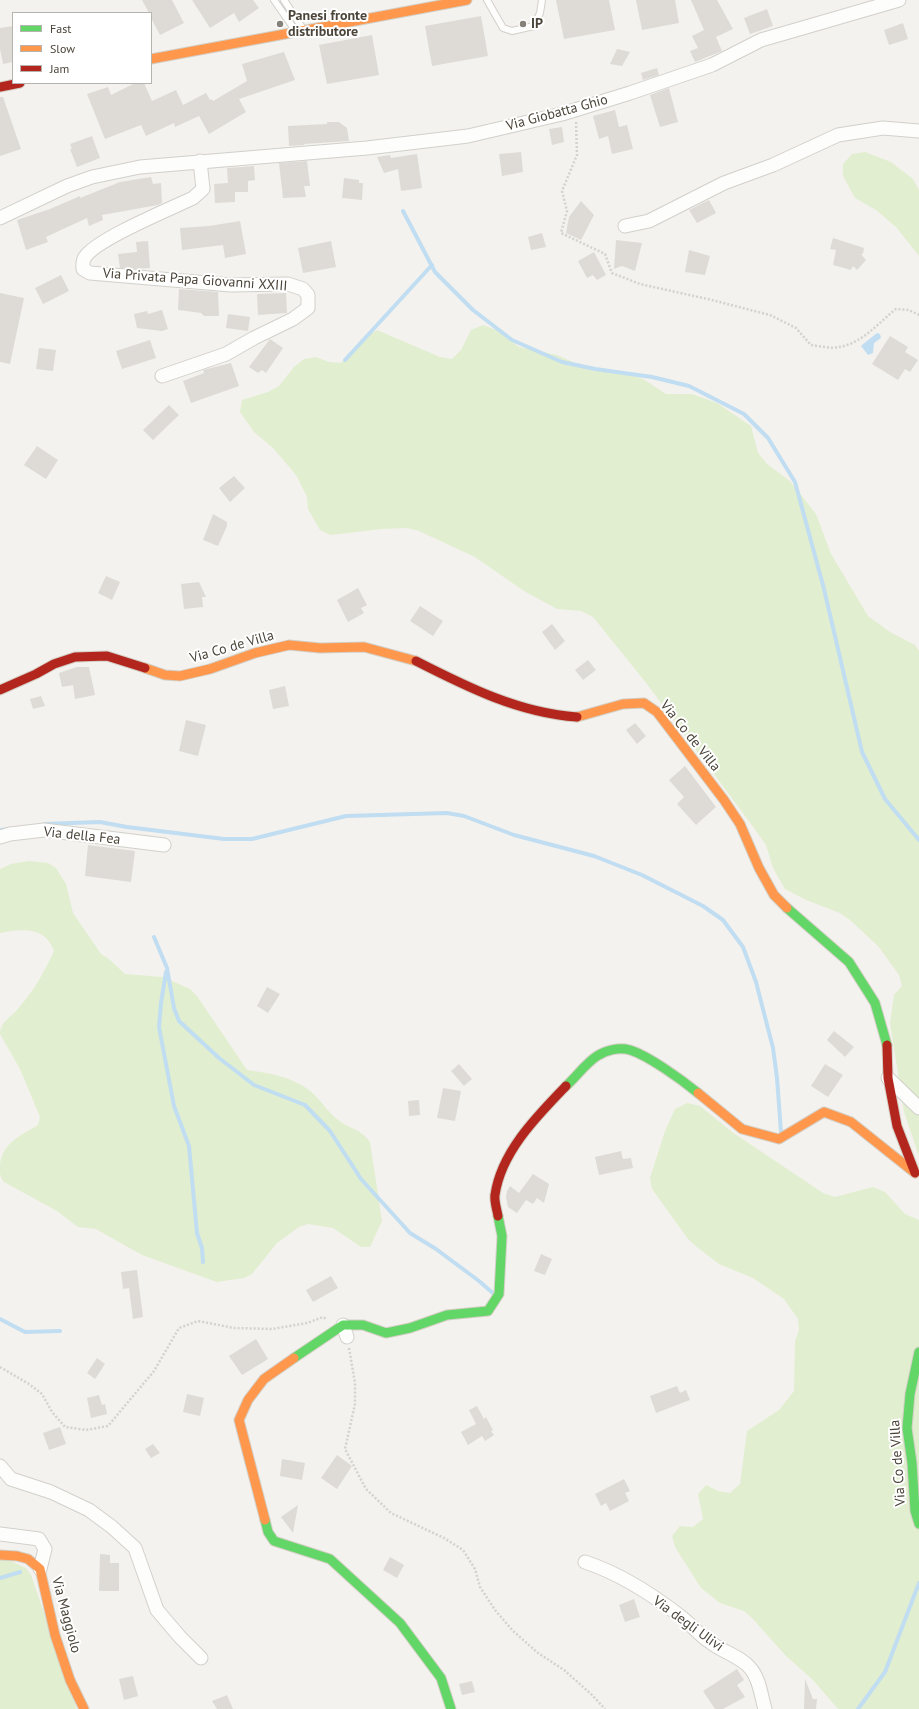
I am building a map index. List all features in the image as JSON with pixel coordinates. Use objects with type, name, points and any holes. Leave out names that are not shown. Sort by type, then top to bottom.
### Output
[{"type":"street","points":[[152,59],[467,0]]},
{"type":"street","name":"Via Giobatta Ghio","points":[[0,218],[67,186],[92,177],[140,167],[367,148],[468,136],[576,110],[712,66],[761,40],[899,0]]},
{"type":"street","points":[[0,87],[15,84]]},
{"type":"street","points":[[625,226],[649,221],[724,183],[772,165],[838,134],[884,128],[919,131]]},
{"type":"street","name":"Via Privata Papa Giovanni XXIII","points":[[162,376],[226,354],[254,338],[293,319],[308,308],[308,295],[303,289],[288,284],[231,285],[90,273],[83,269],[85,257],[102,242],[193,198],[203,189],[200,161]]},
{"type":"street","name":"Via Co de Villa","points":[[0,690],[36,674],[54,664],[75,657],[107,656],[165,675],[180,676],[210,670],[255,653],[288,645],[320,648],[364,647],[399,656],[413,660],[464,686],[512,705],[564,716],[580,717],[623,704],[644,703],[657,712],[736,818],[774,895],[797,918],[849,962],[875,1003],[887,1046],[888,1078],[897,1126],[917,1177]]},
{"type":"street","name":"Via della Fea","points":[[0,837],[10,834],[44,830],[164,845]]},
{"type":"street","points":[[451,1709],[441,1678],[400,1623],[330,1559],[285,1546],[274,1541],[268,1532],[239,1420],[248,1400],[264,1378],[345,1331],[363,1325],[386,1333],[410,1328],[447,1315],[488,1311],[499,1294],[502,1236],[495,1196],[504,1165],[534,1119],[596,1056],[606,1051],[618,1048],[629,1050],[640,1055],[683,1081],[742,1129],[779,1139],[824,1112],[851,1122],[917,1177]]},
{"type":"street","points":[[888,1078],[919,1108]]},
{"type":"street","name":"Via Co de Villa","points":[[919,1352],[910,1394],[907,1428],[912,1463],[914,1511],[919,1524]]},
{"type":"street","points":[[0,1466],[11,1479],[51,1492],[89,1510],[112,1527],[135,1548],[157,1610],[180,1637],[201,1658]]},
{"type":"street","points":[[0,1534],[39,1539],[45,1548],[40,1569]]},
{"type":"street","name":"Via Maggiolo","points":[[0,1555],[16,1556],[28,1559],[40,1569],[55,1636],[70,1680],[84,1709]]},
{"type":"street","name":"Via degli Ulivi","points":[[585,1562],[605,1568],[655,1599],[680,1616],[710,1643],[738,1658],[750,1668],[757,1678],[764,1709]]},
{"type":"lane","points":[[274,0],[300,31]]},
{"type":"lane","points":[[284,0],[300,31]]},
{"type":"lane","points":[[487,0],[502,28],[512,31],[534,26],[540,13],[542,0]]},
{"type":"path","points":[[576,110],[576,155],[562,191],[567,211],[561,233],[604,254],[612,273],[640,284],[718,301],[770,315],[796,328],[811,345],[838,348],[851,343],[876,329],[896,309],[909,310],[919,315]]},
{"type":"path","points":[[0,1367],[29,1384],[42,1394],[52,1412],[65,1427],[86,1430],[108,1426],[154,1370],[179,1328],[198,1321],[234,1328],[272,1329],[307,1323],[323,1318],[345,1331],[355,1383],[355,1404],[345,1450],[366,1489],[391,1513],[444,1538],[463,1550],[475,1569],[480,1587],[513,1631],[538,1653],[564,1670],[605,1709]]},
{"type":"green space","points":[[865,152],[891,162],[913,179],[919,190],[919,256],[896,227],[876,210],[855,198],[843,176],[843,164],[852,154]]},
{"type":"green space","points":[[483,325],[496,330],[519,347],[557,355],[593,371],[620,371],[643,379],[666,394],[692,394],[717,403],[751,426],[758,453],[767,464],[790,481],[816,514],[831,554],[868,616],[890,632],[915,645],[919,651],[919,1156],[904,1112],[890,1023],[894,995],[902,986],[899,975],[878,946],[850,920],[840,913],[806,900],[785,889],[773,868],[766,845],[647,684],[593,617],[581,611],[557,609],[524,591],[475,557],[419,531],[407,528],[382,529],[331,535],[320,530],[308,509],[307,497],[296,475],[273,448],[254,432],[240,412],[242,400],[268,392],[279,386],[294,367],[304,359],[316,357],[329,362],[341,363],[367,336],[377,330],[440,357],[452,359],[461,350],[471,330]]},
{"type":"green space","points":[[29,861],[48,863],[56,868],[66,884],[73,913],[101,954],[109,959],[125,974],[163,977],[190,989],[197,996],[247,1070],[287,1078],[302,1085],[313,1093],[337,1119],[366,1137],[370,1142],[382,1221],[370,1247],[361,1247],[333,1228],[308,1224],[299,1227],[277,1243],[252,1274],[244,1278],[217,1282],[142,1255],[96,1229],[78,1227],[57,1211],[4,1182],[0,1174],[3,1153],[18,1137],[38,1125],[40,1117],[20,1069],[0,1034],[0,1030],[5,1022],[32,991],[54,951],[45,937],[39,933],[24,930],[0,933],[0,869],[11,864]]},
{"type":"green space","points":[[687,1103],[700,1106],[732,1132],[823,1193],[835,1197],[873,1187],[885,1192],[905,1214],[919,1220],[919,1709],[838,1709],[813,1680],[786,1656],[744,1611],[720,1603],[701,1588],[675,1547],[672,1536],[680,1526],[693,1527],[703,1519],[698,1494],[706,1485],[718,1491],[730,1493],[740,1484],[747,1431],[779,1410],[794,1391],[795,1341],[799,1330],[798,1319],[784,1299],[753,1278],[719,1264],[698,1248],[688,1239],[652,1189],[650,1178],[665,1131],[675,1109]]},
{"type":"green space","points":[[0,1556],[26,1568],[31,1575],[77,1709],[0,1709]]},
{"type":"water","points":[[877,333],[880,334],[881,338],[874,343],[873,353],[868,355],[861,346]]},
{"type":"building","points":[[142,0],[172,0],[184,23],[160,35],[152,20],[152,12],[148,12]]},
{"type":"building","points":[[192,0],[253,0],[259,8],[239,22],[234,13],[210,28]]},
{"type":"building","points":[[556,0],[609,0],[615,30],[564,39]]},
{"type":"building","points":[[636,0],[675,0],[679,23],[642,30]]},
{"type":"building","points":[[691,0],[717,0],[733,29],[716,37],[722,51],[695,62],[690,51],[698,48],[692,36],[704,30]]},
{"type":"building","points":[[767,9],[773,26],[750,34],[744,18]]},
{"type":"building","points":[[481,16],[488,56],[432,66],[425,26]]},
{"type":"building","points":[[903,23],[908,39],[889,45],[884,30]]},
{"type":"building","points":[[12,26],[12,62],[3,64],[0,49],[0,28]]},
{"type":"building","points":[[372,35],[379,75],[327,84],[319,45]]},
{"type":"building","points":[[617,49],[630,52],[622,66],[610,64]]},
{"type":"building","points":[[284,52],[295,80],[239,99],[246,112],[209,134],[199,116],[175,127],[174,123],[146,136],[141,125],[105,139],[87,94],[108,87],[111,95],[133,84],[144,84],[152,101],[176,90],[183,105],[206,93],[210,100],[212,99],[213,101],[247,81],[242,64]]},
{"type":"building","points":[[657,68],[659,75],[643,80],[641,73]]},
{"type":"building","points":[[669,88],[678,122],[660,127],[650,95]]},
{"type":"building","points":[[0,97],[3,97],[21,149],[0,156]]},
{"type":"building","points":[[615,110],[619,127],[627,125],[633,149],[612,154],[608,136],[599,139],[593,116]]},
{"type":"building","points":[[327,122],[339,122],[347,128],[349,141],[289,146],[288,126],[327,124]]},
{"type":"building","points":[[562,127],[564,142],[552,145],[549,129]]},
{"type":"building","points":[[92,136],[100,158],[77,167],[70,149],[72,149],[70,144]]},
{"type":"building","points":[[521,152],[523,172],[502,176],[499,154]]},
{"type":"building","points":[[417,154],[422,188],[401,191],[398,169],[384,173],[377,157],[390,155],[391,158]]},
{"type":"building","points":[[307,161],[310,186],[304,186],[306,197],[283,198],[279,163]]},
{"type":"building","points":[[254,166],[255,180],[248,181],[248,192],[235,192],[235,202],[215,203],[214,184],[228,183],[227,168]]},
{"type":"building","points":[[151,177],[153,184],[161,183],[162,203],[102,215],[103,220],[89,226],[87,218],[46,237],[48,242],[26,250],[17,220],[120,182]]},
{"type":"building","points":[[344,178],[359,180],[359,183],[363,183],[362,200],[342,198]]},
{"type":"building","points":[[709,200],[716,213],[697,223],[689,210]]},
{"type":"building","points":[[581,201],[594,215],[581,240],[566,233],[569,217]]},
{"type":"building","points":[[240,221],[246,254],[225,258],[223,245],[182,250],[180,228],[209,226]]},
{"type":"building","points":[[542,233],[546,247],[531,250],[528,237]]},
{"type":"building","points":[[833,238],[864,248],[863,254],[861,254],[866,260],[857,270],[853,266],[851,270],[833,265],[836,250],[830,249]]},
{"type":"building","points":[[616,240],[642,243],[635,271],[622,266],[614,269]]},
{"type":"building","points":[[148,241],[150,268],[120,268],[118,254],[137,252],[136,242]]},
{"type":"building","points":[[331,241],[336,267],[303,273],[298,248]]},
{"type":"building","points":[[689,250],[710,256],[705,275],[685,272]]},
{"type":"building","points":[[594,252],[606,275],[597,280],[593,275],[587,278],[578,261]]},
{"type":"building","points":[[61,275],[69,291],[43,304],[35,288]]},
{"type":"building","points":[[179,289],[218,292],[219,316],[204,316],[201,313],[178,310]]},
{"type":"building","points":[[0,293],[24,298],[10,364],[0,362]]},
{"type":"building","points":[[286,293],[287,313],[258,315],[257,294]]},
{"type":"building","points":[[162,310],[168,329],[162,331],[137,328],[134,314],[147,311],[148,314]]},
{"type":"building","points":[[228,314],[250,317],[248,331],[226,328]]},
{"type":"building","points":[[890,336],[908,347],[905,352],[918,360],[910,372],[905,369],[898,380],[872,364]]},
{"type":"building","points":[[270,339],[283,348],[266,373],[262,370],[258,373],[249,367]]},
{"type":"building","points":[[150,340],[156,358],[122,369],[116,351]]},
{"type":"building","points":[[39,348],[56,350],[53,371],[36,369]]},
{"type":"building","points":[[231,363],[239,386],[191,403],[183,381],[204,373],[203,370]]},
{"type":"building","points":[[169,405],[179,415],[153,440],[143,430]]},
{"type":"building","points":[[37,446],[58,460],[46,479],[24,465]]},
{"type":"building","points":[[234,476],[245,488],[230,502],[219,488]]},
{"type":"building","points":[[213,514],[227,522],[227,526],[218,546],[203,540]]},
{"type":"building","points":[[106,576],[120,582],[112,600],[98,593]]},
{"type":"building","points":[[199,582],[206,597],[202,597],[203,607],[184,609],[181,584]]},
{"type":"building","points":[[358,588],[367,605],[361,608],[364,613],[348,622],[337,600]]},
{"type":"building","points":[[420,606],[443,621],[433,636],[410,621]]},
{"type":"building","points":[[552,624],[565,641],[555,650],[542,632]]},
{"type":"building","points":[[588,660],[596,670],[583,680],[575,670]]},
{"type":"building","points":[[77,667],[89,667],[95,695],[75,699],[73,685],[62,687],[59,673]]},
{"type":"building","points":[[285,686],[289,706],[273,709],[269,690]]},
{"type":"building","points":[[41,696],[45,706],[33,709],[30,699]]},
{"type":"building","points":[[186,720],[206,725],[198,756],[179,751]]},
{"type":"building","points":[[635,723],[646,736],[637,744],[626,730]]},
{"type":"building","points":[[685,766],[716,807],[696,825],[677,804],[684,797],[669,780]]},
{"type":"building","points":[[88,845],[135,851],[131,882],[85,876]]},
{"type":"building","points":[[267,987],[280,994],[268,1013],[257,1006]]},
{"type":"building","points":[[834,1031],[854,1047],[845,1057],[827,1040]]},
{"type":"building","points":[[459,1064],[472,1079],[464,1086],[451,1071]]},
{"type":"building","points":[[825,1064],[843,1075],[828,1097],[811,1086]]},
{"type":"building","points":[[443,1088],[461,1091],[455,1121],[437,1118]]},
{"type":"building","points":[[419,1100],[420,1115],[409,1116],[408,1101]]},
{"type":"building","points":[[621,1151],[623,1159],[631,1158],[633,1168],[599,1175],[595,1157]]},
{"type":"building","points":[[533,1174],[549,1184],[544,1203],[537,1198],[533,1204],[526,1200],[517,1213],[508,1207],[506,1197],[507,1191],[510,1186],[519,1193]]},
{"type":"building","points":[[541,1254],[552,1259],[545,1275],[534,1271]]},
{"type":"building","points":[[137,1270],[143,1317],[133,1319],[129,1288],[123,1289],[121,1272]]},
{"type":"building","points":[[331,1276],[338,1288],[313,1302],[306,1290]]},
{"type":"building","points":[[256,1339],[268,1359],[242,1375],[229,1356]]},
{"type":"building","points":[[97,1358],[105,1364],[95,1379],[87,1373]]},
{"type":"building","points":[[677,1386],[680,1393],[686,1390],[690,1400],[656,1413],[650,1396]]},
{"type":"building","points":[[187,1394],[204,1398],[200,1416],[183,1412]]},
{"type":"building","points":[[99,1395],[102,1405],[105,1404],[107,1414],[91,1418],[87,1398]]},
{"type":"building","points":[[477,1406],[484,1419],[486,1417],[494,1435],[485,1441],[482,1436],[468,1445],[461,1432],[476,1424],[469,1410]]},
{"type":"building","points":[[60,1427],[66,1444],[49,1450],[43,1433]]},
{"type":"building","points":[[153,1444],[160,1453],[151,1458],[145,1449]]},
{"type":"building","points":[[337,1455],[352,1466],[337,1489],[321,1478]]},
{"type":"building","points":[[282,1459],[305,1463],[302,1480],[280,1476]]},
{"type":"building","points":[[624,1479],[630,1491],[625,1493],[629,1501],[610,1511],[606,1503],[601,1506],[595,1494]]},
{"type":"building","points":[[298,1505],[293,1533],[281,1517]]},
{"type":"building","points":[[100,1554],[110,1555],[110,1563],[119,1563],[119,1591],[99,1591]]},
{"type":"building","points":[[390,1557],[404,1565],[397,1578],[383,1570]]},
{"type":"building","points":[[634,1599],[640,1617],[625,1622],[619,1605]]},
{"type":"building","points":[[737,1669],[744,1680],[737,1685],[745,1697],[723,1709],[715,1709],[703,1691]]},
{"type":"building","points":[[133,1676],[138,1696],[124,1700],[119,1679]]},
{"type":"building","points":[[805,1679],[813,1699],[817,1699],[816,1709],[804,1709]]},
{"type":"building","points":[[472,1681],[475,1692],[462,1695],[459,1684]]},
{"type":"building","points":[[227,1695],[233,1709],[217,1709],[212,1701]]},
{"type":"waterway","points":[[403,211],[435,272],[473,310],[512,340],[562,362],[595,369],[652,377],[689,386],[744,414],[768,438],[795,482],[824,589],[862,752],[885,799],[919,840]]},
{"type":"waterway","points":[[345,360],[432,265]]},
{"type":"waterway","points":[[44,824],[100,822],[127,827],[224,839],[252,839],[346,816],[447,813],[464,816],[514,835],[594,856],[642,875],[703,906],[723,920],[743,947],[756,982],[773,1048],[781,1132]]},
{"type":"waterway","points":[[0,830],[8,829]]},
{"type":"waterway","points":[[154,937],[167,968],[174,1008],[179,1021],[219,1058],[254,1085],[305,1105],[330,1131],[361,1179],[410,1233],[436,1249],[494,1294]]},
{"type":"waterway","points":[[166,972],[159,1027],[174,1106],[189,1146],[197,1233],[202,1248],[203,1262]]},
{"type":"waterway","points":[[0,1319],[25,1332],[60,1331]]},
{"type":"waterway","points":[[0,1578],[20,1572]]},
{"type":"waterway","points":[[858,1709],[885,1672],[919,1583]]},
{"type":"traffic: fast","points":[[787,908],[849,962],[875,1003],[887,1045]]},
{"type":"traffic: fast","points":[[566,1086],[589,1062],[597,1056],[604,1052],[621,1049],[630,1050],[646,1057],[698,1093]]},
{"type":"traffic: fast","points":[[294,1358],[343,1325],[363,1325],[386,1333],[410,1328],[447,1315],[488,1311],[499,1294],[502,1236],[498,1216]]},
{"type":"traffic: fast","points":[[919,1352],[910,1394],[907,1428],[912,1463],[915,1511],[919,1524]]},
{"type":"traffic: fast","points":[[265,1520],[268,1532],[274,1541],[330,1559],[400,1623],[441,1678],[451,1709]]},
{"type":"traffic: slow","points":[[152,59],[467,0]]},
{"type":"traffic: slow","points":[[145,668],[165,675],[180,676],[210,669],[255,653],[289,645],[320,648],[364,647],[416,661]]},
{"type":"traffic: slow","points":[[577,717],[623,704],[644,703],[657,712],[724,800],[740,824],[759,868],[774,895],[787,908]]},
{"type":"traffic: slow","points":[[698,1093],[742,1129],[779,1139],[824,1112],[851,1122],[915,1173]]},
{"type":"traffic: slow","points":[[265,1520],[239,1420],[248,1400],[264,1379],[294,1358]]},
{"type":"traffic: slow","points":[[0,1555],[17,1556],[28,1559],[40,1569],[55,1635],[70,1680],[84,1709]]},
{"type":"traffic: jam","points":[[0,87],[15,84]]},
{"type":"traffic: jam","points":[[0,690],[36,674],[54,664],[75,657],[107,656],[145,668]]},
{"type":"traffic: jam","points":[[416,661],[474,689],[514,704],[556,715],[577,717]]},
{"type":"traffic: jam","points":[[887,1045],[888,1078],[897,1126],[915,1173]]},
{"type":"traffic: jam","points":[[498,1216],[495,1195],[499,1179],[512,1150],[532,1122],[566,1086]]},
{"type":"place","name":"Panesi fronte distributore","points":[[280,24]]},
{"type":"place","name":"IP","points":[[523,24]]}]
